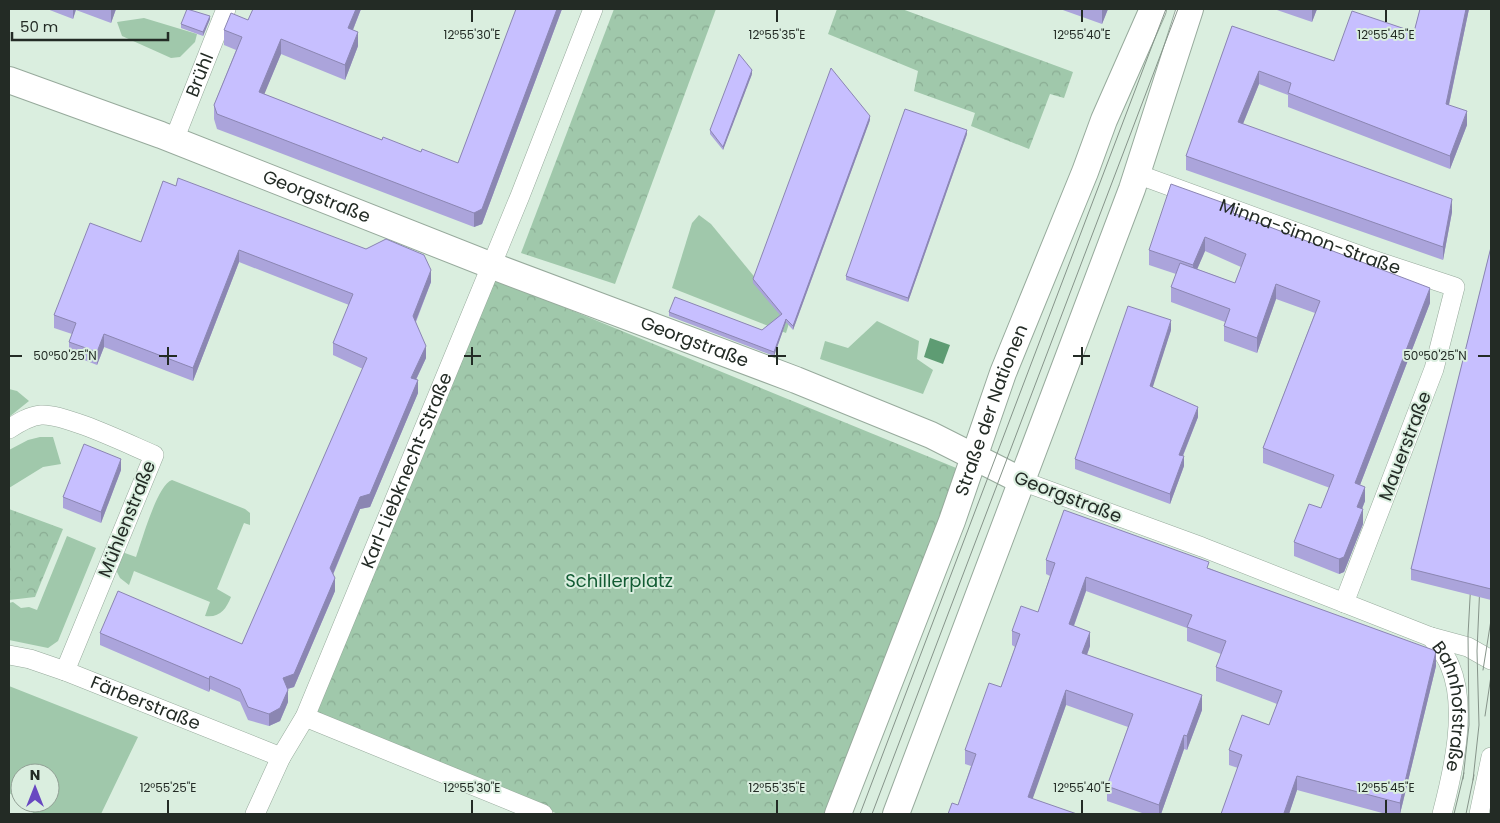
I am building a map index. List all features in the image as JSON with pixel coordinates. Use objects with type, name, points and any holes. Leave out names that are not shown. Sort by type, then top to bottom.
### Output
[{"type":"main road","name":"Straße der Nationen","points":[[838,814],[976,457],[1003,373],[1076,195],[1104,120],[1153,9]]},
{"type":"main road","points":[[896,814],[1137,174],[1190,9]]},
{"type":"main road","name":"Georgstraße","points":[[9,80],[174,140],[490,265],[796,380],[931,435],[1022,481]]},
{"type":"street","name":"Brühl","points":[[174,140],[226,9]]},
{"type":"street","name":"Karl-Liebknecht-Straße","points":[[255,814],[281,757],[305,717],[593,9]]},
{"type":"street","name":"Minna-Simon-Straße","points":[[1137,174],[1367,258],[1455,287]]},
{"type":"street","name":"Mauerstraße","points":[[1344,602],[1434,370],[1455,287]]},
{"type":"street","name":"Mühlenstraße","points":[[9,429],[21,421],[40,415],[60,417],[154,455],[65,671]]},
{"type":"street","name":"Georgstraße","points":[[1022,481],[1344,602],[1431,637]]},
{"type":"street","name":"Bahnhofstraße","points":[[1431,637],[1468,647],[1491,660]]},
{"type":"street","name":"Bahnhofstraße","points":[[1431,637],[1451,667],[1458,700],[1455,751],[1442,814]]},
{"type":"street","name":"Färberstraße","points":[[9,655],[30,659],[65,671],[281,757]]},
{"type":"street","points":[[305,717],[543,814]]},
{"type":"street","points":[[1479,814],[1491,757]]},
{"type":"green space","points":[[614,9],[716,9],[615,284],[521,253]]},
{"type":"green space","points":[[837,9],[902,9],[1073,72],[1064,98],[1050,94],[1029,149],[971,126],[975,113],[914,91],[918,71],[828,34]]},
{"type":"green space","points":[[144,18],[197,34],[195,42],[180,57],[171,58],[122,36],[117,22]]},
{"type":"green space","points":[[699,215],[711,224],[790,320],[786,333],[672,288],[692,223]]},
{"type":"green space","name":"Schillerplatz","points":[[490,277],[966,472],[829,814],[558,814],[313,714]]},
{"type":"green space","points":[[877,321],[919,341],[917,359],[933,370],[923,394],[820,359],[825,341],[848,348]]},
{"type":"green space","points":[[9,389],[17,391],[29,401],[9,417]]},
{"type":"green space","points":[[40,437],[53,437],[61,464],[43,467],[9,488],[9,450],[28,440]]},
{"type":"green space","points":[[172,480],[245,509],[250,513],[250,525],[244,523],[217,589],[231,597],[225,609],[215,616],[205,616],[210,602],[134,571],[129,585],[120,578],[116,570],[122,552],[136,557],[156,502],[166,484]]},
{"type":"green space","points":[[9,509],[63,529],[35,597],[9,600]]},
{"type":"green space","points":[[67,536],[96,548],[58,641],[48,648],[9,640],[9,603],[13,602],[21,608],[29,607],[37,610]]},
{"type":"green space","points":[[9,686],[138,737],[101,814],[32,814],[60,813],[60,763],[10,763],[9,793]]},
{"type":"shaded area","points":[[930,338],[950,345],[943,364],[924,357]]},
{"type":"building","points":[[187,9],[210,16],[203,32],[181,24]]},
{"type":"building","points":[[253,9],[356,9],[348,28],[358,32],[345,65],[281,39],[259,92],[382,140],[383,137],[421,152],[422,149],[458,163],[516,9],[557,9],[482,209],[474,213],[217,114],[214,105],[242,37],[224,30],[231,13],[248,20]]},
{"type":"building","points":[[1420,9],[1466,9],[1446,104],[1467,111],[1450,156],[1288,93],[1291,83],[1259,71],[1238,122],[1452,199],[1443,247],[1186,156],[1232,26],[1334,61],[1352,11],[1414,32]]},
{"type":"building","points":[[739,54],[752,70],[723,147],[710,130]]},
{"type":"building","points":[[831,68],[870,116],[793,326],[786,319],[774,352],[669,312],[675,297],[762,330],[782,314],[753,279]]},
{"type":"building","points":[[905,109],[967,130],[908,298],[846,276]]},
{"type":"building","points":[[178,178],[366,249],[386,239],[424,255],[431,270],[413,316],[426,346],[411,378],[418,380],[370,494],[360,497],[330,568],[335,578],[294,674],[283,678],[288,690],[280,708],[269,714],[248,707],[240,689],[210,676],[209,679],[100,633],[118,591],[242,644],[367,358],[333,343],[353,294],[239,250],[193,368],[104,334],[97,352],[69,342],[76,323],[54,315],[90,223],[141,242],[163,181],[176,186]]},
{"type":"building","points":[[1171,184],[1235,207],[1233,213],[1430,288],[1355,483],[1365,487],[1357,507],[1363,509],[1344,557],[1339,559],[1294,542],[1309,504],[1321,508],[1334,475],[1263,448],[1320,301],[1276,284],[1257,338],[1224,326],[1230,309],[1171,287],[1180,263],[1235,283],[1246,254],[1205,237],[1193,265],[1149,250]]},
{"type":"building","points":[[1491,247],[1491,589],[1411,569]]},
{"type":"building","points":[[1128,306],[1171,320],[1150,386],[1198,407],[1179,455],[1184,456],[1170,494],[1075,459]]},
{"type":"building","points":[[84,444],[121,459],[101,512],[63,497]]},
{"type":"building","points":[[1064,510],[1209,562],[1207,568],[1436,651],[1400,803],[1297,776],[1284,813],[1292,814],[1221,814],[1242,755],[1229,750],[1242,715],[1269,725],[1282,691],[1216,667],[1226,641],[1187,627],[1192,615],[1086,577],[1069,624],[1090,632],[1082,653],[1202,695],[1187,736],[1184,735],[1159,805],[1107,786],[1133,714],[1066,690],[1028,797],[1077,814],[948,814],[952,803],[958,805],[976,754],[965,750],[989,683],[1001,687],[1020,634],[1012,631],[1021,606],[1038,612],[1055,563],[1046,560]]},
{"type":"tram line","points":[[860,814],[1166,9]]},
{"type":"tram line","points":[[872,814],[1178,9]]},
{"type":"tram line","points":[[1463,779],[1469,725],[1468,635],[1471,580]]},
{"type":"tram line","points":[[1473,780],[1479,725],[1477,651],[1480,583]]},
{"type":"tram line","points":[[1483,670],[1491,620]]},
{"type":"tram line","points":[[1485,716],[1491,676]]},
{"type":"tram line","points":[[1454,814],[1464,773]]},
{"type":"tram line","points":[[1466,814],[1474,775]]}]
